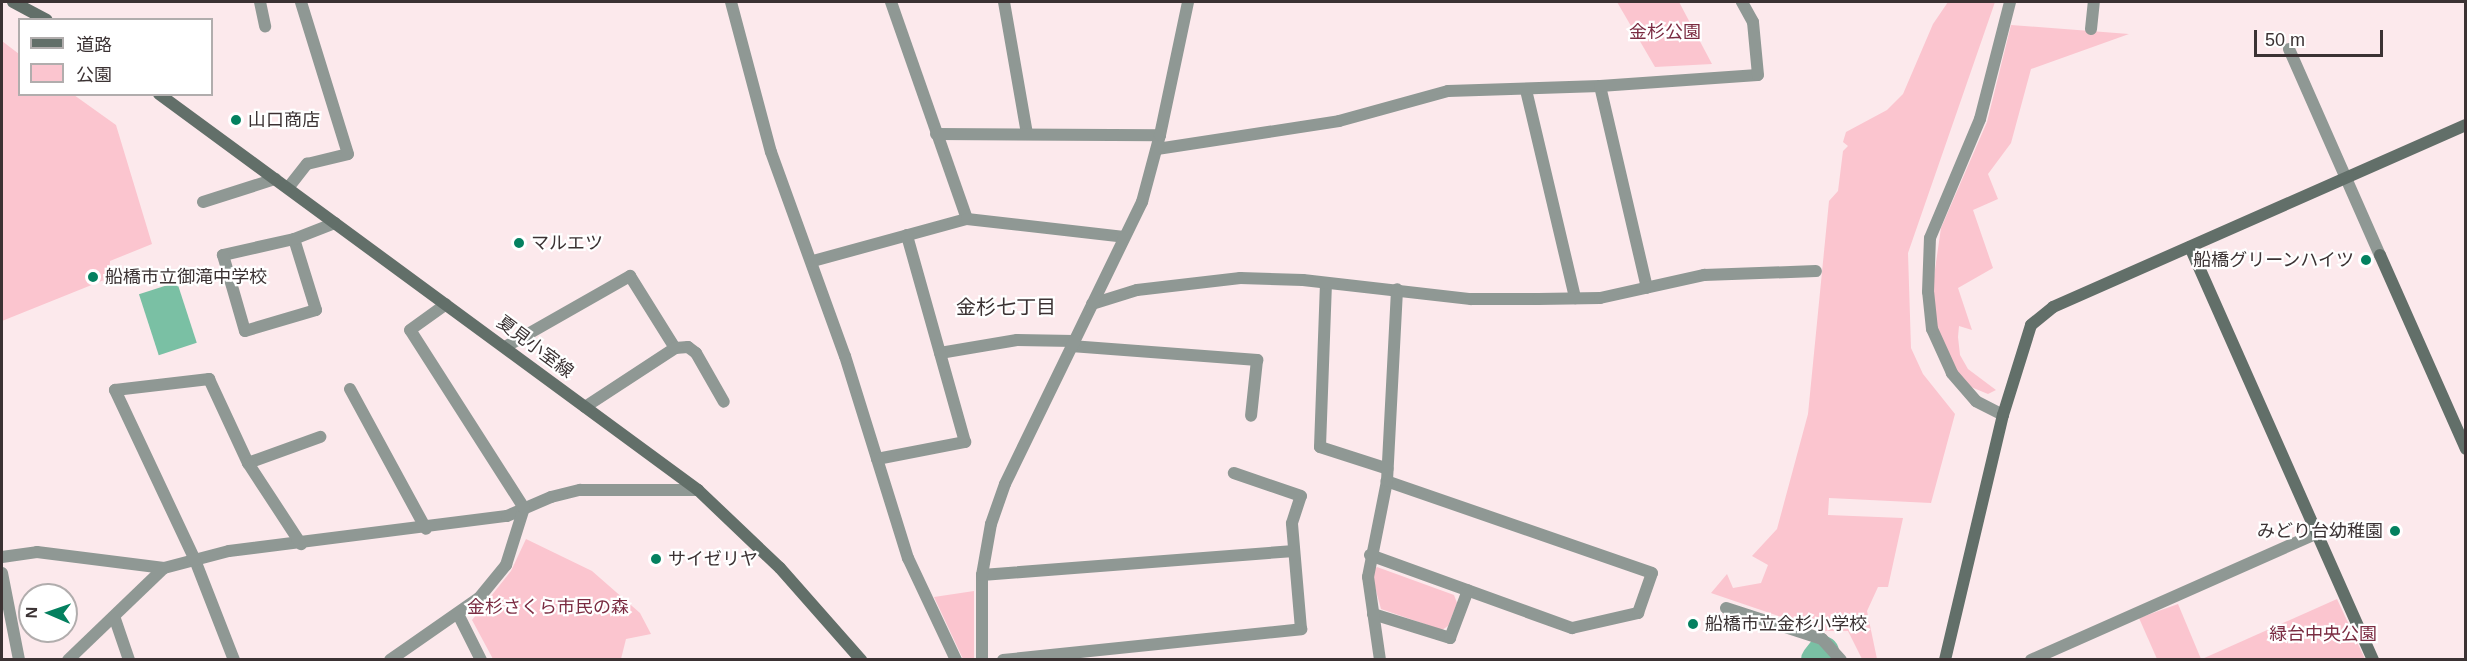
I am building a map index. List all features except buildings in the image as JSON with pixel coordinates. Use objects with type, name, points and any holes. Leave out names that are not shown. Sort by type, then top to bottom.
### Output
[{"type":"street","points":[[14,2],[43,18]]},
{"type":"street","points":[[260,2],[265,26]]},
{"type":"street","points":[[288,188],[307,164],[348,154],[301,2]]},
{"type":"street","points":[[731,2],[771,152],[813,261],[908,558],[956,660]]},
{"type":"street","points":[[891,2],[967,219]]},
{"type":"street","points":[[1004,2],[1027,134]]},
{"type":"street","points":[[982,660],[982,575],[991,524],[1005,484],[1142,202],[1157,149],[1188,2]]},
{"type":"street","points":[[1157,149],[1339,121],[1448,91],[1526,90],[1758,75],[1753,22],[1742,2]]},
{"type":"street","points":[[2003,415],[1976,401],[1952,373],[1932,329],[1928,292],[1930,238],[1980,119],[2010,2]]},
{"type":"street","points":[[2091,30],[2094,2]]},
{"type":"street","points":[[2289,49],[2466,449]]},
{"type":"street","points":[[1600,86],[1647,288]]},
{"type":"street","points":[[1526,90],[1575,298]]},
{"type":"street","name":"夏見小室線","points":[[162,96],[698,490],[780,568],[861,660]]},
{"type":"street","points":[[1945,660],[2003,415],[2031,325],[2053,307],[2466,125]]},
{"type":"street","points":[[936,134],[1160,135]]},
{"type":"street","points":[[203,202],[275,179]]},
{"type":"street","points":[[813,261],[967,219],[1124,237]]},
{"type":"street","points":[[294,239],[316,310],[245,331],[224,255],[294,239],[335,223]]},
{"type":"street","points":[[876,459],[964,442],[907,236]]},
{"type":"street","points":[[2190,247],[2373,660]]},
{"type":"street","points":[[1092,304],[1137,290],[1240,278],[1326,283],[1471,299],[1575,298],[1647,288],[1704,275],[1816,271]]},
{"type":"street","points":[[505,347],[630,276],[675,348]]},
{"type":"street","points":[[1326,283],[1320,447],[1387,475],[1652,573],[1638,613],[1572,628],[1370,555]]},
{"type":"street","points":[[1380,660],[1373,614],[1370,555],[1387,475],[1396,290]]},
{"type":"street","points":[[446,304],[410,330],[524,508]]},
{"type":"street","points":[[940,352],[1017,340],[1257,360],[1251,416]]},
{"type":"street","points":[[585,407],[675,348],[688,347],[696,353],[724,402]]},
{"type":"street","points":[[234,660],[195,560],[115,390],[209,379],[248,463],[301,544]]},
{"type":"street","points":[[350,389],[426,529]]},
{"type":"street","points":[[248,463],[320,437]]},
{"type":"street","points":[[1003,660],[1301,629],[1292,523],[1301,496],[1234,473]]},
{"type":"street","points":[[2,556],[37,552],[164,568],[229,551],[426,529],[507,516],[579,490],[698,490]]},
{"type":"street","points":[[390,660],[459,616],[479,598],[506,565],[524,508]]},
{"type":"street","points":[[2031,660],[2318,533]]},
{"type":"street","points":[[982,575],[1294,551]]},
{"type":"street","points":[[68,660],[115,619],[164,568]]},
{"type":"street","points":[[2,573],[19,660]]},
{"type":"street","points":[[1373,614],[1450,638],[1468,590]]},
{"type":"street","points":[[1726,608],[1822,639],[1841,660]]},
{"type":"street","points":[[459,616],[481,660]]},
{"type":"street","points":[[115,619],[129,660]]},
{"type":"green space","name":"金杉公園","points":[[1617,2],[1679,2],[1712,64],[1655,67]]},
{"type":"green space","points":[[1948,2],[1995,2],[1908,253],[1911,348],[1923,374],[1955,414],[1931,503],[1829,498],[1828,515],[1903,518],[1888,587],[1878,587],[1867,611],[1877,659],[1862,659],[1848,631],[1823,631],[1711,593],[1727,574],[1733,588],[1761,583],[1768,565],[1752,556],[1777,529],[1808,414],[1829,201],[1838,191],[1843,151],[1848,146],[1843,142],[1846,132],[1887,110],[1903,94],[1933,24]]},
{"type":"green space","points":[[2011,25],[2129,34],[2031,69],[2011,143],[1988,174],[1998,199],[1973,210],[1993,268],[1958,288],[1972,330],[1959,326],[1958,337],[1960,355],[1968,369],[1996,390],[1988,394],[1971,387],[1957,371],[1937,328],[1932,290],[1941,228],[1987,122]]},
{"type":"green space","points":[[2,41],[18,53],[18,96],[75,96],[116,125],[152,244],[110,261],[109,278],[2,321]]},
{"type":"green space","name":"金杉さくら市民の森","points":[[526,539],[592,571],[640,613],[651,634],[626,639],[621,659],[493,659],[472,620],[511,571]]},
{"type":"green space","points":[[1377,567],[1454,595],[1457,603],[1448,626],[1442,630],[1381,609],[1371,572]]},
{"type":"green space","points":[[974,591],[974,659],[963,659],[934,597]]},
{"type":"green space","name":"緑台中央公園","points":[[2337,599],[2365,659],[2202,659]]},
{"type":"green space","points":[[2178,604],[2201,659],[2157,659],[2139,618]]},
{"type":"shaded area","points":[[177,282],[197,343],[159,355],[139,294]]},
{"type":"waterway","points":[[1817,660],[1823,652]]},
{"type":"place","name":"山口商店","points":[[236,120]]},
{"type":"place","name":"マルエツ","points":[[519,243]]},
{"type":"place","name":"船橋グリーンハイツ","points":[[2366,260]]},
{"type":"place","name":"船橋市立御滝中学校","points":[[93,277]]},
{"type":"place","name":"みどり台幼稚園","points":[[2395,531]]},
{"type":"place","name":"サイゼリヤ","points":[[656,559]]},
{"type":"place","name":"船橋市立金杉小学校","points":[[1693,624]]},
{"type":"district","name":"金杉七丁目","points":[[1006,307]]}]
